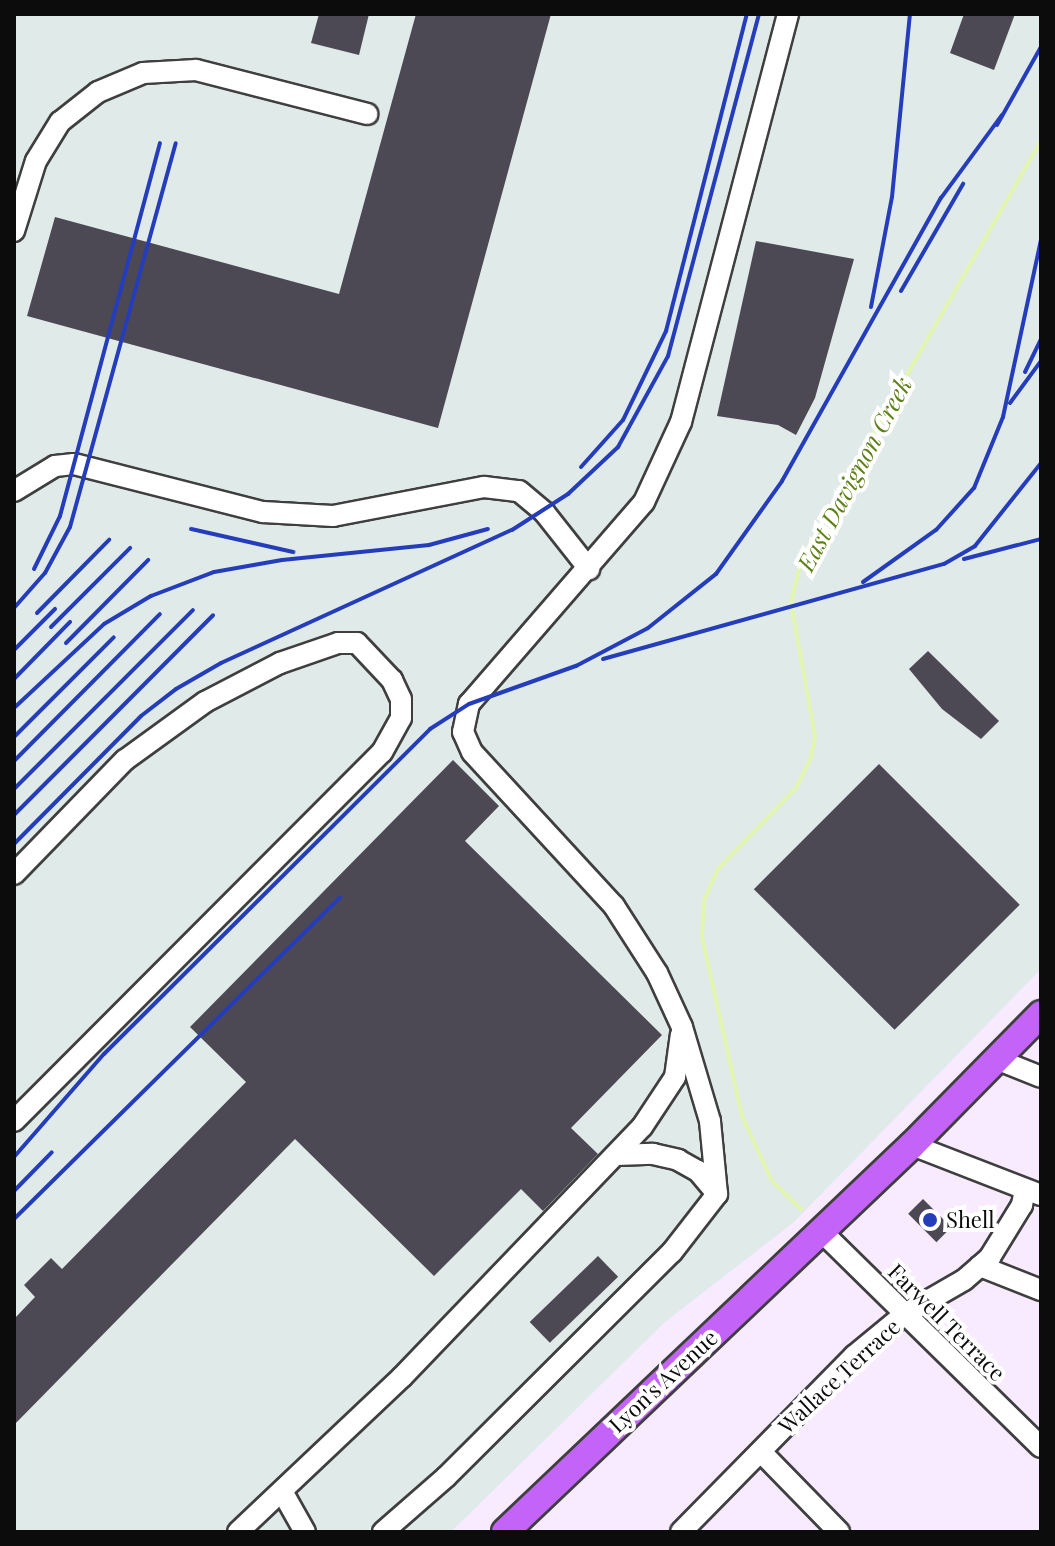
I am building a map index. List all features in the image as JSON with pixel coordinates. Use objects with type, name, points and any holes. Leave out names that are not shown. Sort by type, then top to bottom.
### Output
[{"type":"main road","points":[[821,1231],[912,1145],[1041,1014]]},
{"type":"main road","name":"Lyon's Avenue","points":[[505,1532],[821,1231]]},
{"type":"street","points":[[383,1532],[446,1477],[672,1252],[717,1194],[710,1121],[682,1027],[657,973],[614,906],[472,752],[463,732],[469,704],[644,502],[681,422],[788,14]]},
{"type":"street","points":[[14,231],[36,161],[60,122],[98,92],[143,73],[196,70],[367,114]]},
{"type":"street","points":[[14,491],[55,466],[74,464],[263,512],[333,516],[484,487],[519,491],[544,512],[589,569]]},
{"type":"street","points":[[14,874],[125,760],[205,702],[280,663],[338,643],[357,643],[392,680],[401,699],[401,718],[382,752],[14,1121]]},
{"type":"street","points":[[238,1532],[283,1493],[616,1155],[675,1077],[682,1027]]},
{"type":"street","points":[[996,1059],[1041,1077]]},
{"type":"street","points":[[912,1145],[1033,1192]]},
{"type":"street","points":[[616,1155],[653,1154],[678,1160],[698,1171],[717,1194]]},
{"type":"street","name":"Wallace Terrace","points":[[681,1532],[854,1356],[905,1314],[980,1266],[1033,1192]]},
{"type":"street","name":"Farwell Terrace","points":[[821,1231],[1041,1447]]},
{"type":"street","points":[[980,1266],[1041,1290]]},
{"type":"street","points":[[761,1452],[839,1532]]},
{"type":"street","points":[[283,1493],[305,1532]]},
{"type":"shaded area","points":[[14,14],[1041,14],[1041,969],[793,1223],[665,1322],[451,1532],[14,1532]]},
{"type":"building","points":[[319,14],[369,14],[359,55],[311,43]]},
{"type":"building","points":[[416,14],[551,14],[438,428],[27,316],[55,217],[339,294]]},
{"type":"building","points":[[964,14],[1015,14],[994,70],[950,53]]},
{"type":"building","points":[[756,241],[854,259],[815,398],[796,435],[778,425],[717,416]]},
{"type":"building","points":[[928,651],[999,721],[981,739],[942,709],[909,669]]},
{"type":"building","points":[[453,760],[499,806],[465,841],[662,1035],[571,1128],[598,1154],[543,1211],[521,1189],[434,1276],[295,1139],[14,1425],[14,1319],[35,1297],[24,1285],[51,1258],[62,1269],[246,1082],[190,1027]]},
{"type":"building","points":[[879,764],[1020,905],[895,1030],[754,889]]},
{"type":"building","name":"Shell","points":[[923,1199],[951,1227],[936,1242],[908,1214]]},
{"type":"building","points":[[598,1256],[618,1277],[550,1343],[530,1322]]},
{"type":"waterway","name":"East Davignon Creek","points":[[801,1209],[772,1181],[742,1116],[702,937],[704,900],[718,869],[796,788],[811,757],[815,736],[791,602],[802,558],[1041,141]]},
{"type":"railway","points":[[581,467],[623,420],[666,331],[747,14]]},
{"type":"railway","points":[[14,844],[141,716],[176,689],[221,663],[512,530],[568,494],[618,447],[668,356],[759,14]]},
{"type":"railway","points":[[871,307],[892,197],[910,14]]},
{"type":"railway","points":[[997,125],[1041,47]]},
{"type":"railway","points":[[14,1157],[104,1054],[430,729],[469,704],[576,666],[648,628],[716,574],[782,481],[941,198],[1002,115]]},
{"type":"railway","points":[[34,569],[60,516],[160,143]]},
{"type":"railway","points":[[14,608],[45,573],[70,527],[176,143]]},
{"type":"railway","points":[[901,291],[963,184]]},
{"type":"railway","points":[[863,582],[936,530],[974,488],[1003,417],[1041,240]]},
{"type":"railway","points":[[1025,372],[1041,339]]},
{"type":"railway","points":[[1010,403],[1041,361]]},
{"type":"railway","points":[[603,659],[944,564],[975,546],[1041,463]]},
{"type":"railway","points":[[191,529],[293,552]]},
{"type":"railway","points":[[14,708],[104,624],[151,596],[214,572],[282,560],[429,545],[488,529]]},
{"type":"railway","points":[[964,559],[1041,539]]},
{"type":"railway","points":[[37,613],[109,540]]},
{"type":"railway","points":[[51,627],[130,548]]},
{"type":"railway","points":[[66,643],[148,560]]},
{"type":"railway","points":[[14,650],[55,609]]},
{"type":"railway","points":[[14,789],[193,610]]},
{"type":"railway","points":[[14,761],[160,614]]},
{"type":"railway","points":[[14,815],[213,615]]},
{"type":"railway","points":[[14,679],[70,622]]},
{"type":"railway","points":[[14,737],[114,637]]},
{"type":"railway","points":[[14,1219],[340,898]]},
{"type":"railway","points":[[14,1191],[52,1152]]},
{"type":"place","name":"Shell","points":[[930,1220]]}]
